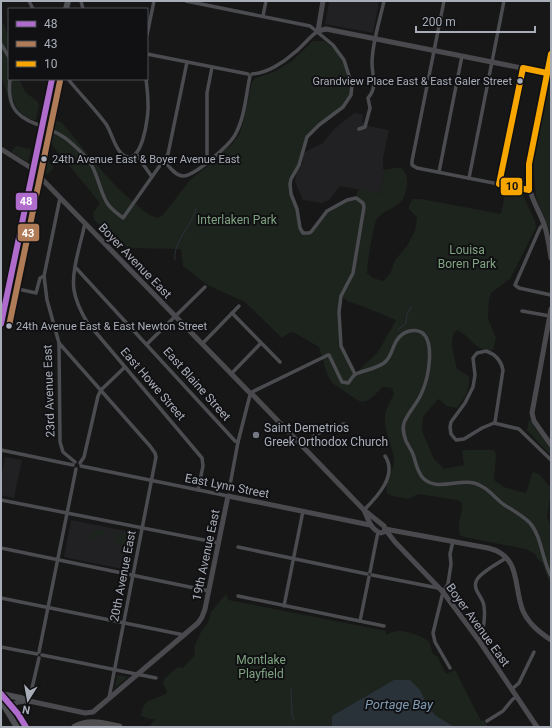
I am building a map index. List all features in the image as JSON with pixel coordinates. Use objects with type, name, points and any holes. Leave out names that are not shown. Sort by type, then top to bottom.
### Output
[{"type":"highway","points":[[75,727],[83,724],[94,723],[119,727]]},
{"type":"main road","points":[[1,324],[52,80]]},
{"type":"main road","points":[[1,694],[29,701]]},
{"type":"main road","points":[[1,694],[17,727]]},
{"type":"main road","points":[[1,701],[20,717],[26,727]]},
{"type":"street","points":[[148,31],[154,1]]},
{"type":"street","points":[[186,1],[208,3],[310,26],[318,31],[333,45],[339,52],[347,68],[352,91],[346,103],[307,137],[299,165],[291,179],[290,190],[297,209],[300,228],[306,234],[314,229],[327,211],[352,198],[356,198],[363,203],[364,212],[358,239],[354,273],[341,296],[339,312],[341,346],[355,374]]},
{"type":"street","points":[[263,16],[266,1]]},
{"type":"street","points":[[318,31],[322,1]]},
{"type":"street","points":[[360,129],[365,127],[370,108],[368,98],[373,90],[374,79],[372,62],[384,1]]},
{"type":"street","points":[[444,1],[412,161],[414,166],[529,190]]},
{"type":"street","points":[[469,178],[504,1]]},
{"type":"street","points":[[148,54],[250,75],[263,72],[285,60],[294,54],[310,36],[318,31],[326,29],[523,68],[549,71]]},
{"type":"street","points":[[1,44],[8,55]]},
{"type":"street","points":[[551,54],[549,71],[529,164],[528,176],[529,190],[544,224],[551,258]]},
{"type":"street","points":[[439,172],[462,56]]},
{"type":"street","points":[[10,80],[10,96],[15,110],[26,120],[61,134],[84,156],[94,170],[106,201],[123,218],[168,154],[187,62]]},
{"type":"street","points":[[207,163],[207,93],[212,67]]},
{"type":"street","points":[[499,184],[523,68]]},
{"type":"street","points":[[164,161],[174,172],[183,176],[194,172],[207,163],[229,144],[240,122],[250,75]]},
{"type":"street","points":[[69,80],[106,125],[122,154],[127,156],[133,156],[136,154],[142,141],[148,114],[146,80]]},
{"type":"street","name":"Boyer Avenue East","points":[[1,149],[33,170],[364,510],[385,529],[395,542],[441,590],[480,642],[537,727]]},
{"type":"street","points":[[136,154],[152,177]]},
{"type":"street","name":"23rd Avenue East","points":[[60,198],[44,276],[47,300],[59,343],[60,442],[64,452],[74,463],[76,469]]},
{"type":"street","name":"East Howe Street","points":[[85,223],[75,267],[74,279],[74,290],[79,307],[87,322],[202,458],[203,466],[198,490]]},
{"type":"street","points":[[544,224],[540,228],[515,285],[519,288],[551,295]]},
{"type":"street","name":"East Blaine Street","points":[[75,267],[235,441],[238,442]]},
{"type":"street","points":[[9,287],[36,293],[40,278],[44,276]]},
{"type":"street","points":[[147,344],[205,287]]},
{"type":"street","points":[[202,344],[239,306]]},
{"type":"street","points":[[551,309],[532,411],[532,416],[536,424],[551,445]]},
{"type":"street","points":[[522,311],[550,318]]},
{"type":"street","points":[[232,313],[280,362]]},
{"type":"street","points":[[230,485],[238,442],[251,393],[325,355],[329,355],[342,382],[348,383],[355,374],[374,369],[386,362],[397,339],[409,331],[415,330],[423,334],[429,348],[430,355],[423,391],[406,419],[403,429],[420,474],[424,480],[433,483],[447,484],[470,482],[485,488],[503,504],[529,523],[538,536],[541,551],[551,576]]},
{"type":"street","points":[[59,343],[101,390]]},
{"type":"street","points":[[231,374],[261,343]]},
{"type":"street","points":[[494,423],[503,376],[503,368],[497,357],[488,352],[482,352],[475,354],[473,358],[475,375],[473,387],[465,403],[451,422],[450,432],[454,438],[460,440],[467,438],[485,426],[494,423],[519,429],[551,460]]},
{"type":"street","points":[[29,701],[76,469],[84,457],[98,396],[101,390],[125,367]]},
{"type":"street","name":"20th Avenue East","points":[[101,390],[155,452],[156,457],[109,699]]},
{"type":"street","points":[[302,446],[316,434],[344,424]]},
{"type":"street","points":[[1,450],[74,463]]},
{"type":"street","points":[[364,510],[376,499],[387,480],[390,469],[388,460],[385,456]]},
{"type":"street","name":"East Lynn Street","points":[[74,463],[77,461],[80,465],[152,481],[370,524]]},
{"type":"street","name":"19th Avenue East","points":[[184,635],[198,623],[206,609],[228,496]]},
{"type":"street","points":[[1,500],[219,543]]},
{"type":"street","name":"Boyer Avenue East","points":[[364,510],[370,524],[378,533],[395,542]]},
{"type":"street","points":[[284,606],[303,512]]},
{"type":"street","points":[[370,524],[371,520],[375,519]]},
{"type":"street","points":[[360,621],[378,533],[383,533],[385,529],[490,548],[498,552],[511,564],[525,615],[536,629],[551,640]]},
{"type":"street","points":[[395,542],[398,535],[406,532]]},
{"type":"street","points":[[450,668],[434,636],[434,628],[441,590],[448,584],[451,564],[450,554],[453,541]]},
{"type":"street","points":[[238,547],[441,590]]},
{"type":"street","points":[[1,548],[209,591]]},
{"type":"street","points":[[480,642],[484,630],[485,608],[476,592],[476,583],[481,575],[506,558]]},
{"type":"street","points":[[238,596],[384,626]]},
{"type":"street","points":[[1,598],[184,635]]},
{"type":"street","points":[[7,707],[18,702],[29,701],[91,713],[97,710],[184,635]]},
{"type":"street","points":[[1,647],[156,678]]},
{"type":"street","points":[[512,689],[519,683],[534,652]]},
{"type":"street","points":[[487,721],[503,711],[517,696]]},
{"type":"shaded area","points":[[329,1],[379,1],[373,33],[325,24]]},
{"type":"shaded area","points":[[356,113],[363,115],[362,122],[368,126],[389,130],[383,158],[383,169],[385,170],[380,194],[340,186],[329,200],[322,203],[303,200],[295,182],[296,172],[303,163],[303,153],[323,143],[334,129]]},
{"type":"shaded area","points":[[5,457],[22,460],[14,498],[1,495],[1,479]]},
{"type":"shaded area","points":[[71,520],[137,533],[130,569],[127,570],[64,557]]},
{"type":"green space","points":[[1,19],[8,35],[8,80],[20,80],[26,93],[37,101],[39,105],[36,120],[25,116],[19,111],[14,100],[9,100],[1,74]]},
{"type":"green space","name":"Interlaken Park","points":[[313,41],[324,41],[339,52],[352,85],[349,99],[309,134],[301,160],[290,184],[302,231],[309,233],[331,208],[356,198],[358,189],[380,194],[385,170],[402,168],[405,172],[407,185],[402,200],[380,216],[375,224],[369,253],[367,273],[373,278],[383,281],[390,274],[395,260],[407,246],[415,231],[417,217],[409,209],[409,205],[413,199],[421,199],[501,214],[506,190],[522,193],[535,221],[536,228],[510,279],[491,293],[489,299],[488,318],[496,338],[493,350],[482,349],[457,330],[452,338],[453,354],[457,369],[469,376],[468,389],[457,408],[447,406],[438,399],[423,417],[422,431],[434,459],[444,469],[464,465],[462,451],[492,450],[495,451],[496,455],[494,480],[504,487],[525,493],[527,491],[532,473],[534,472],[539,474],[550,487],[551,492],[547,516],[551,527],[551,584],[541,562],[535,554],[526,549],[460,535],[459,523],[462,503],[457,500],[418,494],[408,499],[392,496],[387,493],[386,489],[394,464],[393,452],[385,423],[387,408],[394,394],[392,388],[383,387],[369,400],[362,402],[359,401],[332,383],[327,374],[319,347],[295,333],[290,332],[282,338],[245,302],[207,285],[183,266],[181,249],[128,248],[123,245],[94,220],[93,213],[100,203],[47,139],[49,121],[54,119],[62,123],[98,166],[126,196],[144,211],[158,218],[163,215],[190,180],[213,162],[232,144],[239,135],[252,82],[256,78],[274,72],[292,61]],"holes":[[[341,296],[349,302],[396,320],[378,352],[355,374],[341,346],[339,312]]]},
{"type":"green space","points":[[551,77],[551,235],[536,197],[533,166]]},
{"type":"green space","points":[[16,146],[31,149],[28,162],[11,152]]},
{"type":"green space","points":[[43,155],[54,167],[47,175],[40,169]]},
{"type":"green space","points":[[529,419],[551,450],[551,456],[527,430]]},
{"type":"green space","points":[[98,529],[105,531],[103,535],[91,541],[91,532]]},
{"type":"green space","points":[[116,533],[134,536],[133,546],[114,543]]},
{"type":"green space","name":"Montlake Playfield","points":[[226,594],[228,600],[386,631],[386,635],[391,632],[402,631],[424,638],[429,641],[433,654],[437,656],[446,674],[455,670],[481,721],[484,720],[487,726],[149,727],[155,719],[149,719],[141,716],[146,702],[166,694],[167,691],[163,684],[164,679],[178,667],[183,668],[195,655],[194,647],[202,630],[208,623],[211,612]]},
{"type":"green space","points":[[117,675],[128,677],[115,688]]},
{"type":"water","name":"Portage Bay","points":[[394,680],[410,680],[420,690],[427,705],[435,715],[454,727],[332,727],[332,716]]},
{"type":"waterway","points":[[175,260],[177,247],[196,209]]},
{"type":"waterway","points":[[398,330],[406,323],[407,314],[412,306]]},
{"type":"waterway","points":[[291,689],[292,714],[294,720]]},
{"type":"transit line","name":"10","points":[[547,73],[523,68],[499,184],[529,190],[529,164],[551,54]]},
{"type":"transit line","name":"48","points":[[1,324],[52,80]]},
{"type":"transit line","name":"43","points":[[9,326],[60,81]]},
{"type":"transit line","name":"48","points":[[1,694],[18,714],[26,727]]},
{"type":"place","name":"Grandview Place East & East Galer Street","points":[[520,81]]},
{"type":"place","name":"24th Avenue East & Boyer Avenue East","points":[[44,159]]},
{"type":"place","name":"24th Avenue East & East Newton Street","points":[[9,326]]},
{"type":"place","name":"Saint Demetrios Greek Orthodox Church","points":[[256,435]]},
{"type":"park label","name":"Louisa Boren Park","points":[[467,257]]}]
